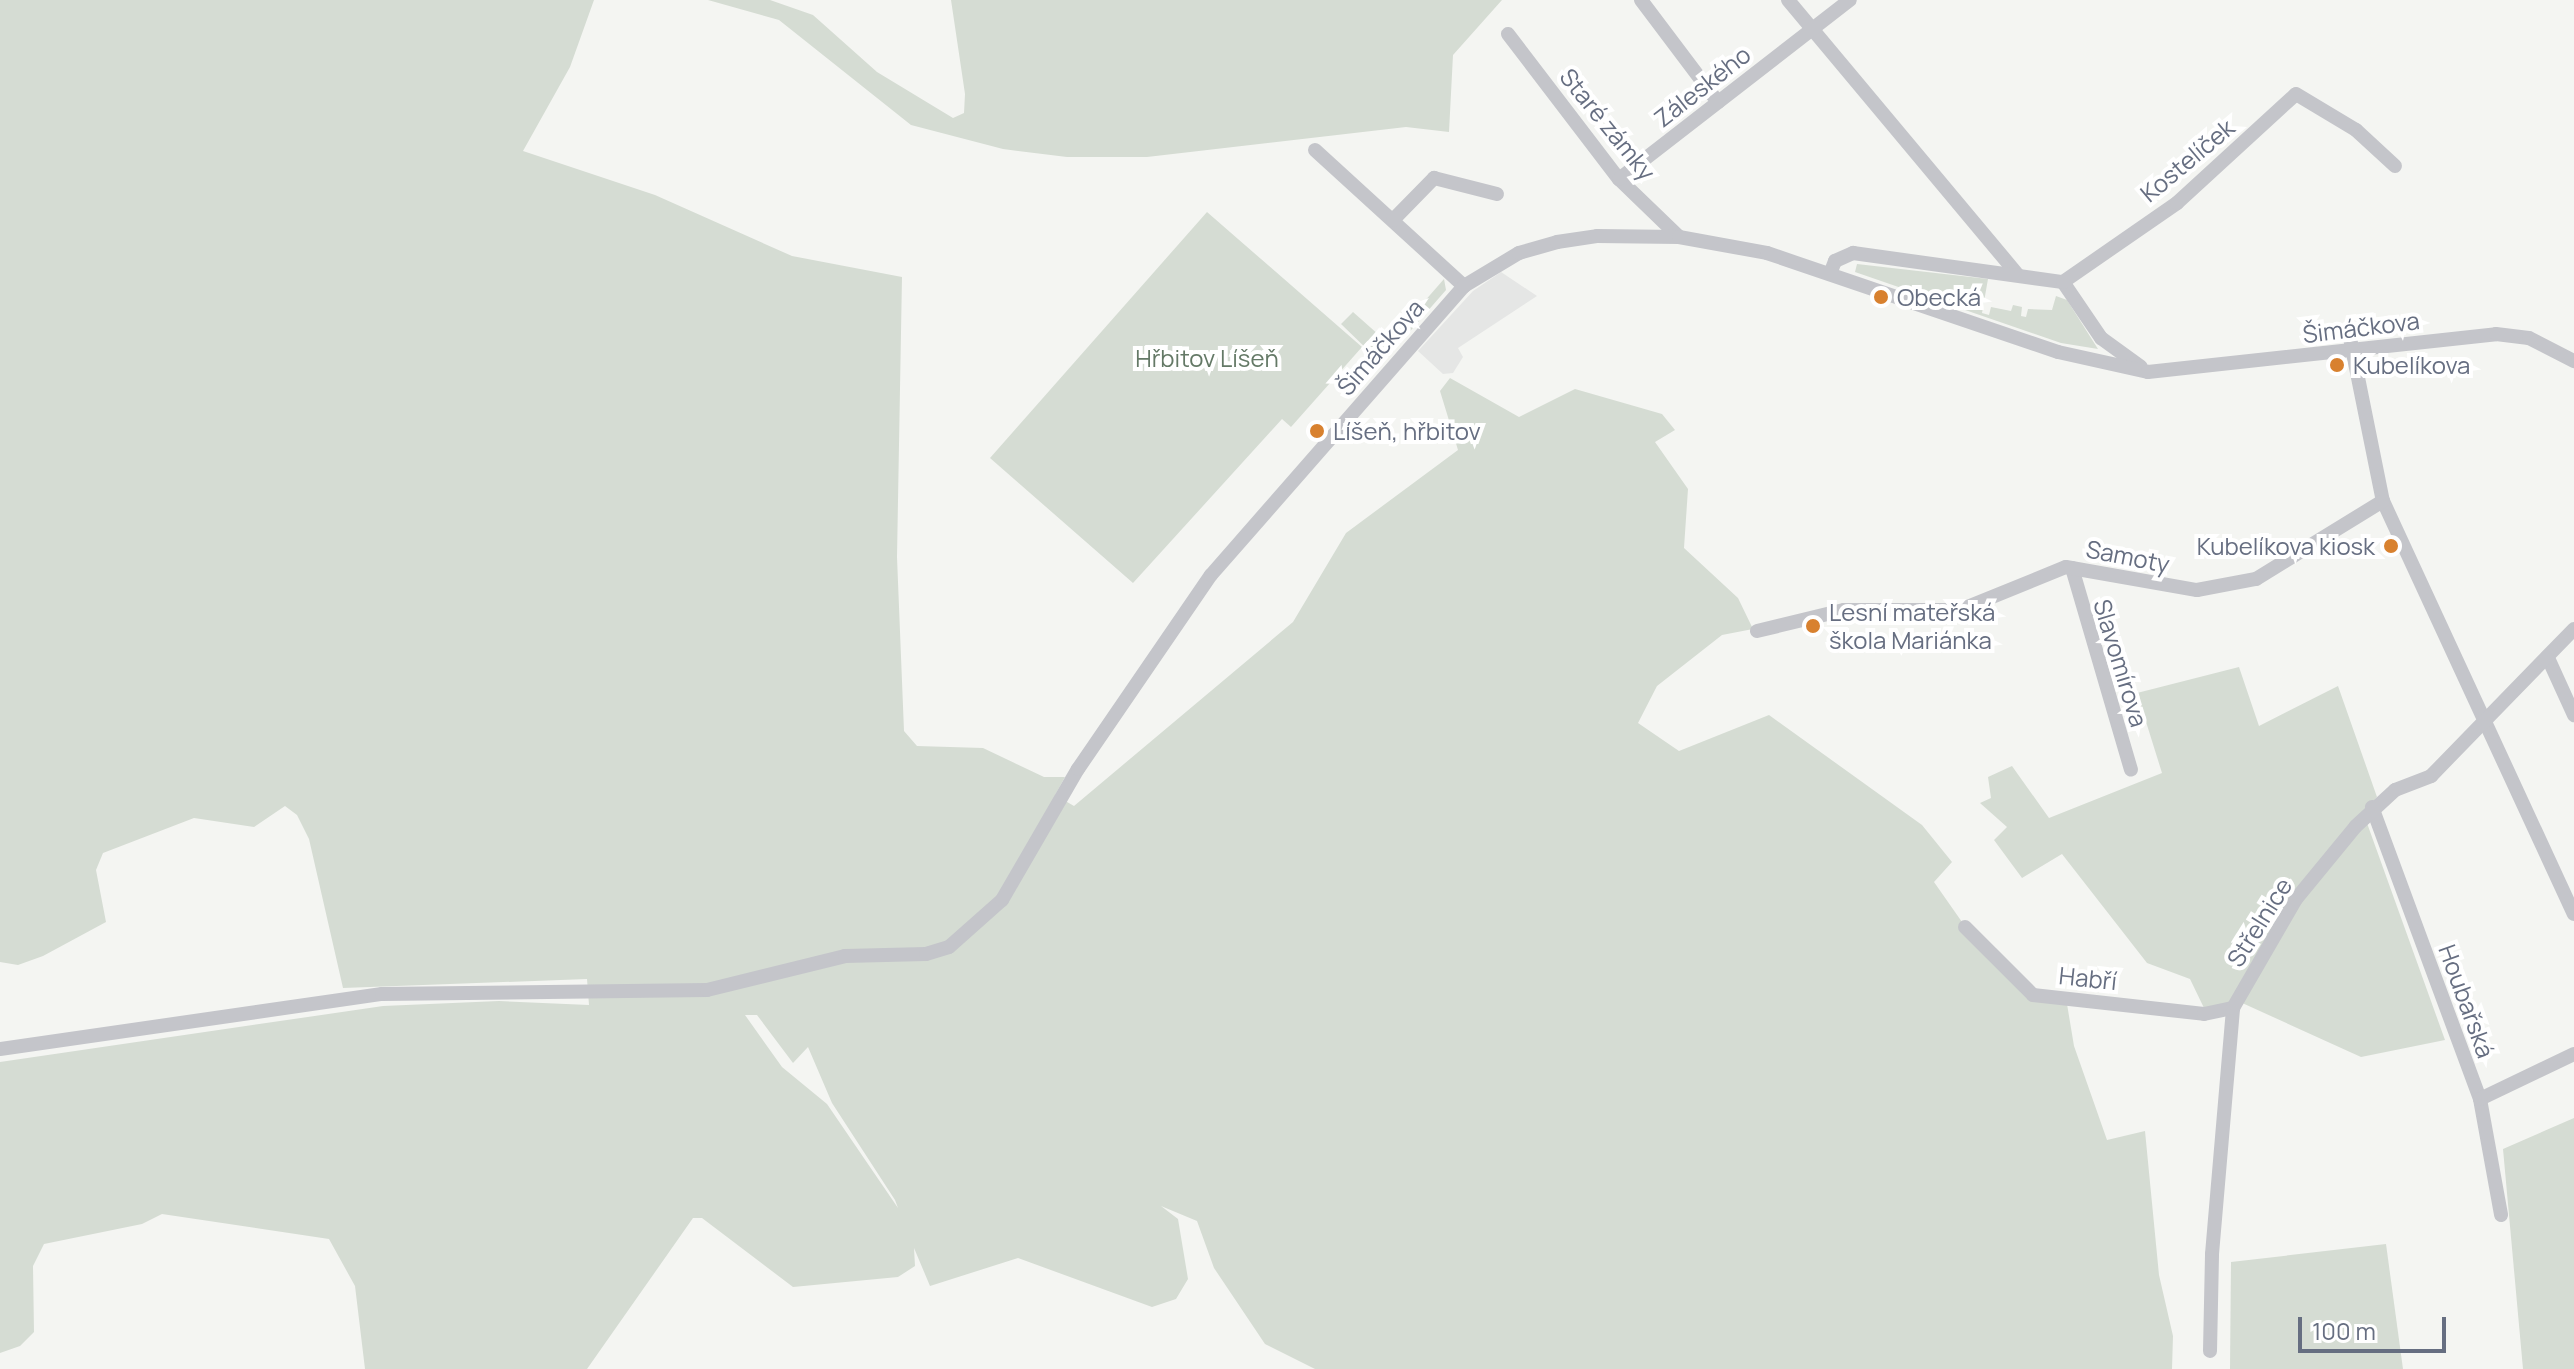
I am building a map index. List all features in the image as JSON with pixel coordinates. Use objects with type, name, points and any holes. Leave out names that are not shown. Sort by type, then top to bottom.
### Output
[{"type":"street","points":[[1641,0],[1718,102]]},
{"type":"street","points":[[1788,0],[2017,274]]},
{"type":"street","name":"Záleského","points":[[1619,179],[1850,0]]},
{"type":"street","name":"Staré zámky","points":[[1508,34],[1619,179],[1679,237]]},
{"type":"street","name":"Kostelíček","points":[[2063,282],[2177,203],[2296,94],[2356,130],[2395,166]]},
{"type":"street","points":[[1315,150],[1464,286]]},
{"type":"street","points":[[1393,220],[1434,178],[1497,194]]},
{"type":"street","name":"Šimáčkova","points":[[0,1049],[347,997],[707,990],[845,956],[926,954],[959,940],[1002,900],[1071,781],[1211,575],[1464,286],[1519,253],[1557,242],[1679,237],[1767,253],[2058,352],[2148,372],[2496,334],[2529,338],[2574,361]]},
{"type":"street","points":[[1830,274],[1835,261],[1853,253],[2063,282],[2101,338],[2148,372]]},
{"type":"street","points":[[2349,333],[2383,501],[2574,914]]},
{"type":"street","name":"Samoty","points":[[1757,631],[1844,610],[1960,610],[2072,568],[2197,590],[2256,579],[2383,501]]},
{"type":"street","name":"Slavomírova","points":[[2072,568],[2131,770]]},
{"type":"street","name":"Střelnice","points":[[2210,1351],[2212,1254],[2233,1008],[2296,899],[2372,807],[2403,786],[2431,776],[2574,629]]},
{"type":"street","points":[[2548,658],[2574,715]]},
{"type":"street","name":"Houbařská","points":[[2372,807],[2480,1099],[2501,1215]]},
{"type":"street","name":"Habří","points":[[1965,927],[2033,995],[2204,1014],[2233,1008]]},
{"type":"street","points":[[2480,1099],[2574,1054]]},
{"type":"shaded area","points":[[1501,272],[1537,296],[1458,348],[1463,357],[1453,373],[1443,374],[1418,351],[1473,291]]},
{"type":"green space","points":[[0,0],[594,0],[570,67],[523,151],[655,195],[792,256],[902,277],[897,557],[904,731],[917,746],[983,748],[1044,777],[1065,777],[1055,795],[1074,806],[1293,622],[1346,533],[1458,450],[1440,391],[1450,378],[1519,417],[1575,389],[1662,414],[1675,430],[1655,442],[1688,489],[1684,548],[1738,598],[1753,629],[1722,635],[1657,686],[1638,723],[1679,751],[1769,715],[1922,825],[1952,862],[1934,882],[1962,922],[2032,1000],[2067,1004],[2074,1046],[2107,1140],[2145,1131],[2159,1275],[2173,1336],[2172,1369],[1315,1369],[1265,1344],[1214,1268],[1197,1221],[1161,1206],[1178,1219],[1188,1279],[1176,1299],[1152,1307],[1018,1258],[930,1286],[914,1248],[915,1266],[898,1277],[793,1287],[702,1218],[693,1218],[587,1369],[365,1369],[355,1286],[329,1239],[162,1214],[142,1224],[44,1244],[33,1266],[34,1332],[20,1346],[0,1353],[0,1062],[383,1006],[499,1001],[589,1005],[587,979],[343,988],[309,839],[297,815],[285,806],[254,827],[194,818],[103,853],[96,870],[106,922],[43,956],[18,965],[0,962]],"holes":[[[745,1015],[757,1015],[793,1063],[808,1047],[832,1103],[898,1208],[827,1104],[782,1067]]]},
{"type":"green space","points":[[708,0],[770,0],[813,15],[877,72],[953,118],[964,113],[965,94],[951,0],[1502,0],[1453,55],[1449,132],[1406,127],[1147,157],[1067,157],[1003,149],[911,125],[779,20]]},
{"type":"green space","name":"Hřbitov Líšeň","points":[[1207,212],[1362,347],[1291,427],[1282,419],[1133,583],[990,458]]},
{"type":"green space","points":[[1857,264],[1988,279],[1982,313],[1989,315],[1991,307],[2011,311],[2013,305],[2022,307],[2021,316],[2026,317],[2028,309],[2052,310],[2056,296],[2067,300],[2098,349],[2061,343],[1855,272]]},
{"type":"green space","points":[[1444,279],[1446,290],[1364,384],[1353,388],[1371,353],[1341,324],[1353,312],[1388,343]]},
{"type":"green space","points":[[2239,667],[2259,726],[2338,686],[2377,797],[2363,812],[2445,1040],[2361,1057],[2240,1002],[2204,1008],[2190,979],[2147,963],[2062,854],[2022,878],[1994,840],[2007,827],[1980,803],[1991,798],[1988,777],[2012,766],[2049,818],[2162,773],[2137,693]]},
{"type":"green space","points":[[2574,1118],[2574,1369],[2523,1369],[2503,1149]]},
{"type":"green space","points":[[2386,1244],[2403,1369],[2230,1369],[2231,1262]]},
{"type":"place","name":"Obecká","points":[[1881,297]]},
{"type":"place","name":"Kubelíkova","points":[[2337,365]]},
{"type":"place","name":"Líšeň, hřbitov","points":[[1317,431]]},
{"type":"place","name":"Kubelíkova kiosk","points":[[2391,546]]},
{"type":"place","name":"Lesní mateřská škola Mariánka","points":[[1813,626]]}]
